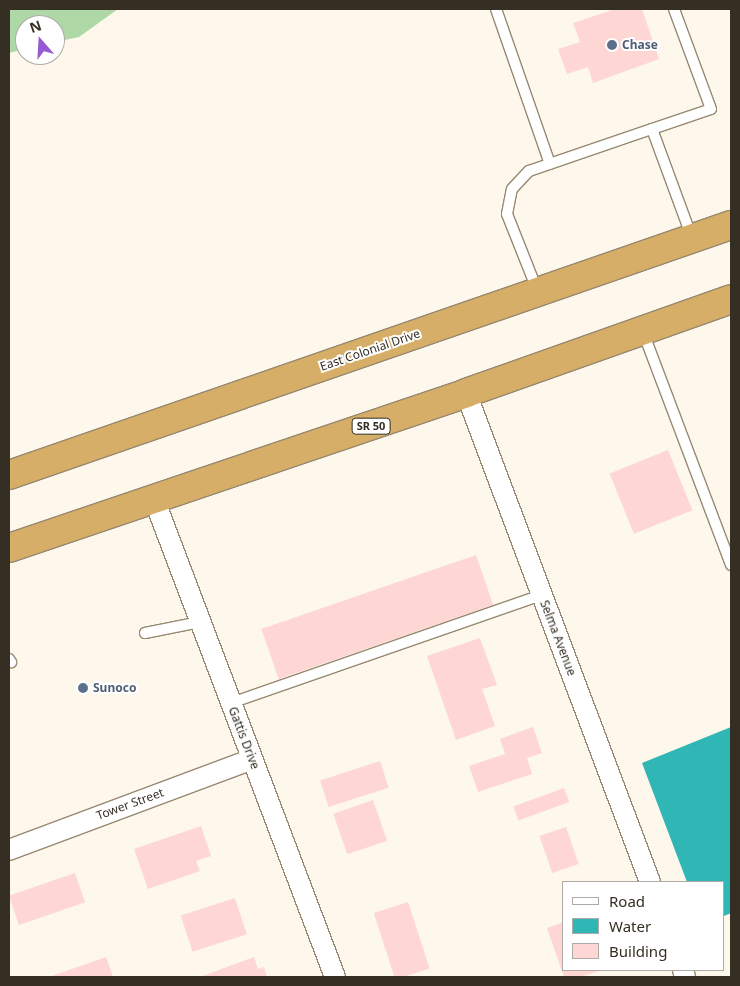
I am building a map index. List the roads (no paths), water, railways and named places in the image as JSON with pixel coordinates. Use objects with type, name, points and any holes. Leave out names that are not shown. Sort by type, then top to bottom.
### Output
[{"type":"highway","name":"East Colonial Drive","points":[[9,475],[731,225]]},
{"type":"highway","name":"SR 50","points":[[9,548],[466,394],[731,299]]},
{"type":"street","name":"Selma Avenue","points":[[466,394],[650,881]]},
{"type":"street","name":"Gattis Drive","points":[[154,498],[335,977]]},
{"type":"street","name":"Tower Street","points":[[9,850],[252,759]]},
{"type":"lane","points":[[496,9],[550,164]]},
{"type":"lane","points":[[538,292],[507,214],[512,189],[529,171],[712,108],[674,9]]},
{"type":"lane","points":[[652,129],[692,239]]},
{"type":"lane","points":[[643,331],[731,565]]},
{"type":"lane","points":[[231,703],[542,596]]},
{"type":"lane","points":[[145,633],[200,622]]},
{"type":"water","points":[[731,727],[731,913],[725,916],[725,881],[687,881],[642,763]]},
{"type":"place","name":"Chase","points":[[612,45]]},
{"type":"place","name":"Sunoco","points":[[83,688]]}]
